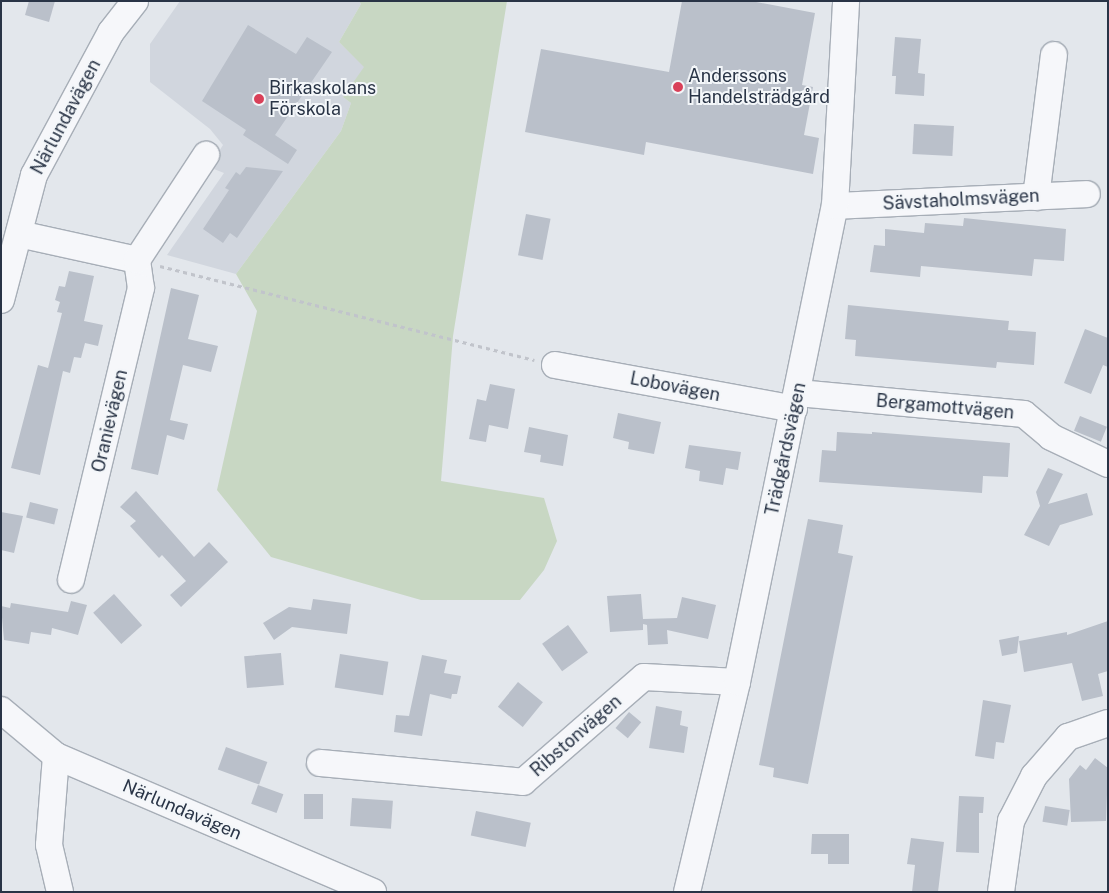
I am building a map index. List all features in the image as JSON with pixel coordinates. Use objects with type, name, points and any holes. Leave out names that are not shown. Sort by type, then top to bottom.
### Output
[{"type":"street","name":"Närlundavägen","points":[[1,300],[34,175],[111,32],[135,1]]},
{"type":"street","name":"Trädgårdsvägen","points":[[687,892],[737,682],[835,206],[846,1]]},
{"type":"street","points":[[1036,197],[1054,55]]},
{"type":"street","points":[[19,234],[137,260],[206,156]]},
{"type":"street","name":"Sävstaholmsvägen","points":[[835,206],[1087,194]]},
{"type":"street","name":"Oranievägen","points":[[71,580],[142,288],[137,260]]},
{"type":"street","name":"Lobovägen","points":[[556,365],[796,401]]},
{"type":"street","name":"Bergamottvägen","points":[[796,401],[1024,414],[1051,437],[1108,464]]},
{"type":"street","name":"Ribstonvägen","points":[[320,763],[523,782],[644,676],[737,682]]},
{"type":"street","name":"Närlundavägen","points":[[1,710],[56,756],[373,892]]},
{"type":"street","points":[[1001,892],[1011,822],[1034,776],[1068,738],[1108,723]]},
{"type":"street","points":[[56,756],[49,845],[60,892]]},
{"type":"path","points":[[137,260],[556,365]]},
{"type":"shaded area","points":[[180,1],[359,1],[361,4],[339,42],[365,67],[343,97],[351,103],[341,131],[236,274],[167,255],[224,173],[209,167],[223,145],[210,129],[150,82],[150,44]]},
{"type":"green space","points":[[359,1],[507,1],[453,336],[441,481],[544,498],[557,541],[544,570],[520,600],[421,600],[271,557],[217,490],[257,311],[236,274],[341,131],[351,103],[343,97],[364,67],[339,42],[361,4]]},
{"type":"building","points":[[29,1],[55,1],[49,22],[25,15]]},
{"type":"building","points":[[682,1],[751,1],[815,13],[802,85],[813,87],[804,135],[819,138],[813,174],[646,142],[644,155],[525,132],[541,49],[669,72]]},
{"type":"building","points":[[248,25],[296,54],[307,37],[332,52],[275,135],[297,150],[288,164],[243,135],[246,130],[202,101]]},
{"type":"building","points":[[895,37],[921,39],[918,73],[925,74],[924,96],[895,94],[896,76],[892,76]]},
{"type":"building","points":[[914,124],[954,126],[952,156],[912,154]]},
{"type":"building","points":[[246,167],[283,171],[237,238],[230,233],[223,243],[203,229],[229,190],[225,188],[236,172],[240,175]]},
{"type":"building","points":[[526,214],[551,219],[543,260],[518,255]]},
{"type":"building","points":[[964,218],[1066,229],[1064,261],[1034,259],[1032,276],[921,266],[920,277],[870,272],[874,245],[885,246],[885,229],[924,233],[925,223],[963,226]]},
{"type":"building","points":[[69,271],[94,276],[84,321],[103,325],[98,346],[85,343],[81,358],[74,357],[70,373],[63,371],[40,475],[11,468],[38,365],[48,368],[62,313],[57,312],[60,302],[55,300],[59,286],[65,287]]},
{"type":"building","points":[[171,288],[199,295],[188,339],[218,346],[211,372],[183,365],[170,420],[188,424],[184,440],[167,435],[158,475],[131,469]]},
{"type":"building","points":[[848,305],[1009,321],[1008,330],[1036,332],[1034,365],[997,362],[996,368],[855,356],[856,340],[845,339]]},
{"type":"building","points":[[1085,329],[1108,338],[1108,367],[1103,365],[1091,394],[1064,383]]},
{"type":"building","points":[[490,384],[515,389],[508,429],[489,425],[486,442],[469,439],[477,399],[486,401]]},
{"type":"building","points":[[618,413],[661,422],[654,454],[628,449],[629,442],[613,438]]},
{"type":"building","points":[[1080,416],[1107,427],[1101,442],[1074,431]]},
{"type":"building","points":[[529,427],[568,435],[563,466],[540,462],[541,455],[524,452]]},
{"type":"building","points":[[837,432],[872,434],[872,432],[1010,443],[1008,477],[983,476],[982,493],[819,482],[822,450],[836,451]]},
{"type":"building","points":[[689,445],[741,452],[738,470],[726,468],[723,485],[699,481],[700,471],[685,468]]},
{"type":"building","points":[[1048,468],[1063,474],[1048,504],[1087,493],[1093,515],[1060,525],[1049,546],[1024,535],[1040,506],[1036,492]]},
{"type":"building","points":[[136,491],[194,557],[209,542],[228,562],[181,607],[170,595],[186,581],[162,555],[159,558],[130,526],[136,521],[120,507]]},
{"type":"building","points":[[30,502],[58,509],[54,525],[26,518]]},
{"type":"building","points":[[1,512],[23,516],[14,553],[1,550]]},
{"type":"building","points":[[808,519],[843,525],[838,553],[853,556],[808,784],[773,777],[774,768],[759,765]]},
{"type":"building","points":[[114,594],[142,625],[121,644],[93,613]]},
{"type":"building","points":[[641,594],[643,619],[677,618],[682,597],[716,605],[708,639],[667,630],[668,644],[648,645],[647,625],[643,624],[643,630],[610,632],[607,596]]},
{"type":"building","points":[[313,599],[351,604],[347,634],[292,627],[274,640],[263,623],[289,607],[311,610]]},
{"type":"building","points":[[71,601],[87,605],[78,635],[52,628],[51,635],[31,632],[29,644],[4,640],[1,606],[10,608],[11,603],[68,612]]},
{"type":"building","points":[[1108,621],[1108,671],[1098,674],[1103,696],[1082,701],[1072,663],[1024,672],[1019,641],[1067,632],[1067,635]]},
{"type":"building","points":[[568,625],[588,653],[562,671],[542,644]]},
{"type":"building","points":[[1019,636],[1017,653],[1002,656],[999,640]]},
{"type":"building","points":[[281,653],[284,685],[247,688],[244,656]]},
{"type":"building","points":[[340,654],[388,662],[383,695],[335,688]]},
{"type":"building","points":[[422,655],[447,660],[444,673],[461,676],[457,694],[452,694],[451,699],[430,694],[422,736],[394,732],[396,715],[409,716]]},
{"type":"building","points":[[518,682],[543,702],[523,727],[498,707]]},
{"type":"building","points":[[983,700],[1011,705],[1004,743],[996,742],[994,759],[975,756]]},
{"type":"building","points":[[656,706],[682,711],[680,725],[688,727],[684,753],[649,748]]},
{"type":"building","points":[[629,712],[641,722],[628,738],[616,728]]},
{"type":"building","points":[[226,747],[267,762],[259,785],[218,770]]},
{"type":"building","points":[[1095,758],[1108,768],[1106,821],[1071,822],[1069,779],[1080,765],[1086,770]]},
{"type":"building","points":[[258,785],[283,794],[277,813],[251,804]]},
{"type":"building","points":[[304,794],[323,794],[323,819],[304,819]]},
{"type":"building","points":[[959,796],[984,797],[983,813],[979,813],[979,853],[956,852]]},
{"type":"building","points":[[352,798],[393,801],[391,829],[350,826]]},
{"type":"building","points":[[1045,806],[1070,810],[1067,826],[1042,822]]},
{"type":"building","points":[[476,811],[531,823],[526,847],[471,835]]},
{"type":"building","points":[[812,834],[849,834],[849,864],[828,864],[828,854],[811,854]]},
{"type":"building","points":[[911,838],[944,842],[938,892],[912,892],[915,865],[907,864]]},
{"type":"place","name":"Anderssons Handelsträdgård","points":[[678,87]]},
{"type":"place","name":"Birkaskolans Förskola","points":[[259,99]]}]
